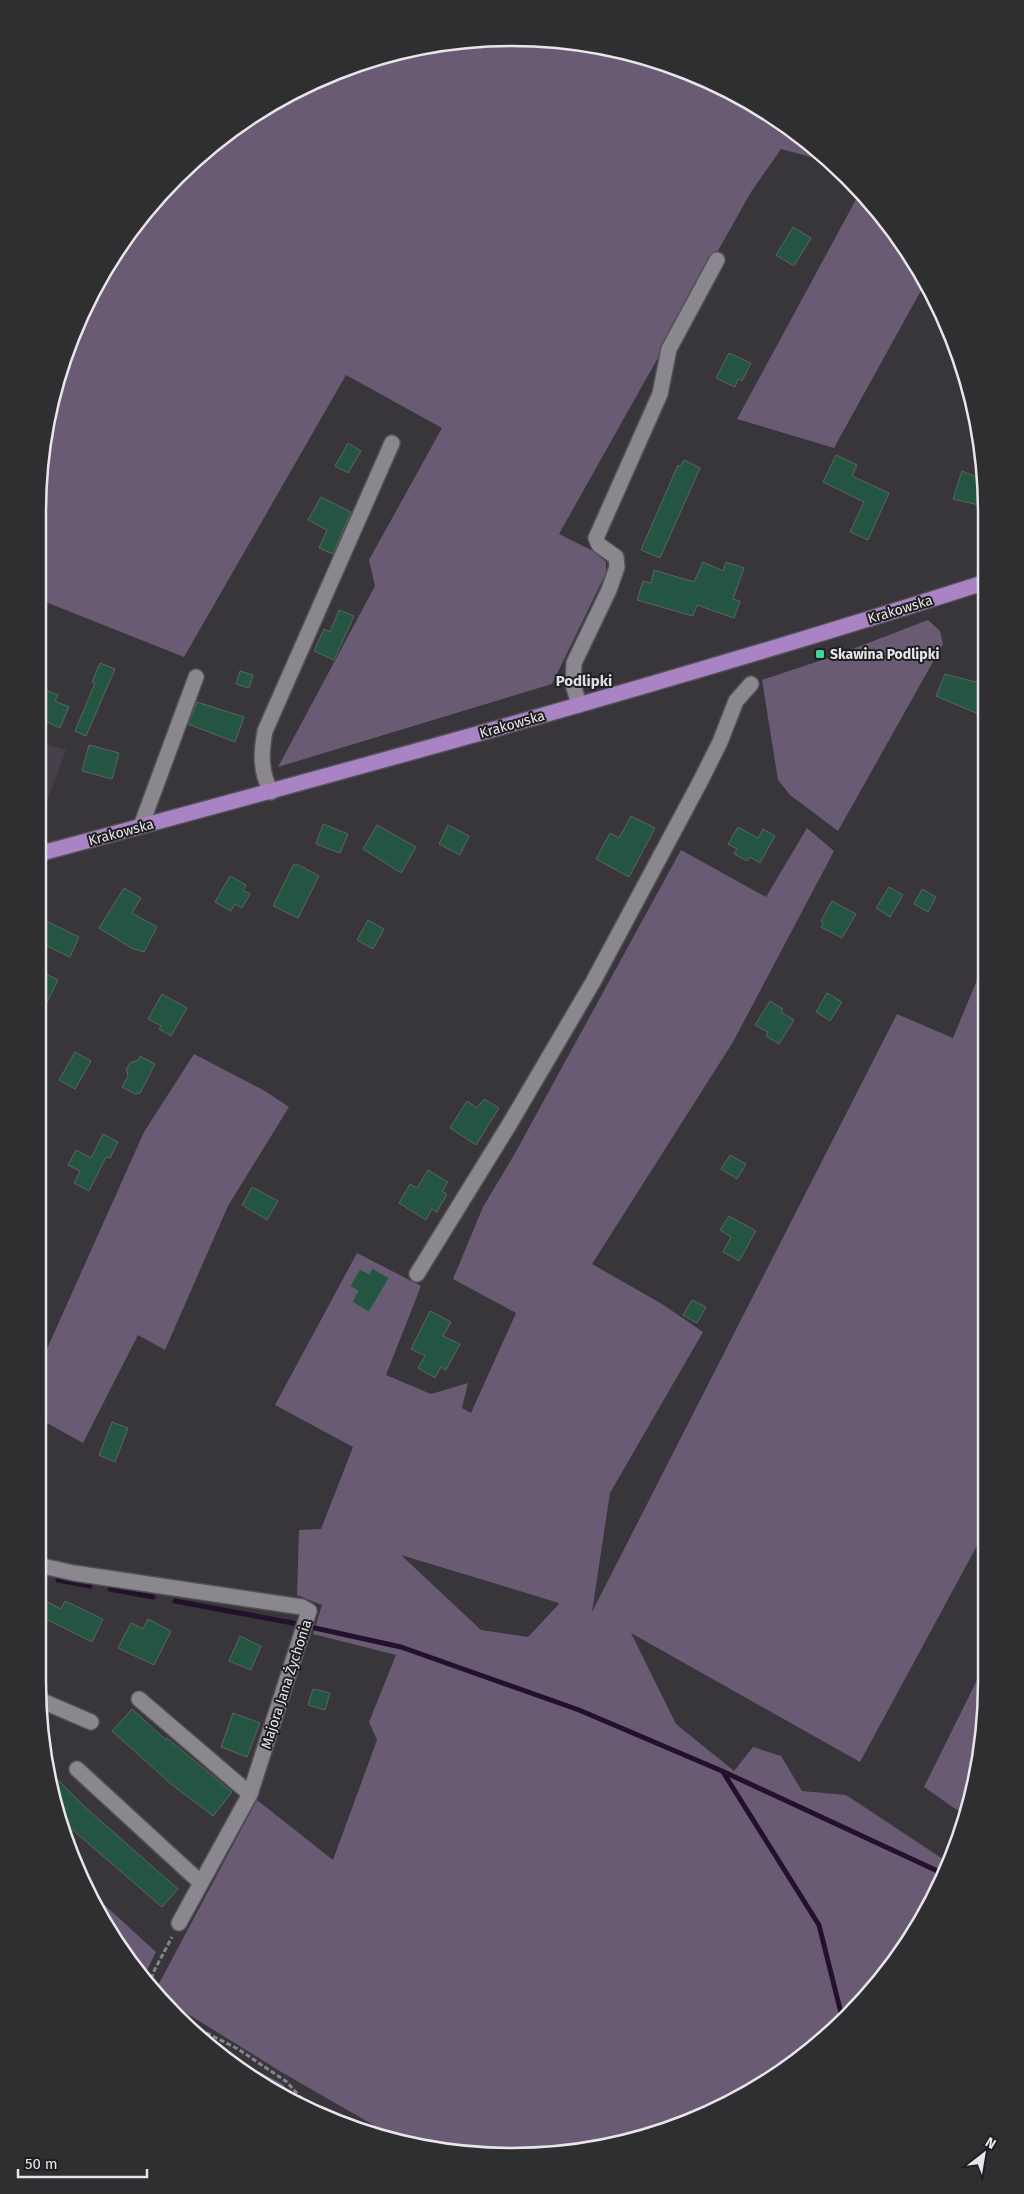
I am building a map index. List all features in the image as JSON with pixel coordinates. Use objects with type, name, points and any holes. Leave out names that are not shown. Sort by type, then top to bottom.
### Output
[{"type":"main road","name":"Krakowska","points":[[46,852],[271,792],[579,705],[978,585]]},
{"type":"street","points":[[579,705],[573,684],[574,663],[610,590],[618,567],[616,557],[599,545],[596,538],[660,394],[669,349],[717,260]]},
{"type":"street","points":[[271,792],[264,780],[261,764],[265,731],[392,443]]},
{"type":"street","points":[[141,826],[196,677]]},
{"type":"street","points":[[417,1274],[509,1125],[593,982],[700,782],[720,742],[736,701],[751,684]]},
{"type":"street","name":"Majora Jana Żychonia","points":[[46,1566],[74,1573],[302,1607],[309,1612],[250,1794],[179,1923]]},
{"type":"street","points":[[139,1699],[250,1794]]},
{"type":"street","points":[[47,1703],[91,1722]]},
{"type":"street","points":[[77,1769],[201,1882]]},
{"type":"path","points":[[152,1977],[179,1923]]},
{"type":"path","points":[[205,2032],[238,2049],[287,2082],[300,2096]]},
{"type":"shaded area","points":[[512,46],[573,50],[603,55],[662,71],[718,94],[745,109],[796,142],[814,158],[781,149],[751,192],[559,534],[593,551],[606,562],[606,573],[552,684],[278,767],[375,586],[369,560],[442,428],[346,375],[184,657],[46,602],[47,482],[50,451],[62,391],[71,362],[94,306],[142,228],[183,183],[228,142],[306,94],[362,71],[391,62],[451,50]]},
{"type":"shaded area","points":[[856,199],[882,228],[921,290],[834,448],[737,419]]},
{"type":"shaded area","points":[[928,620],[940,631],[943,644],[838,831],[790,795],[778,780],[762,680],[834,656]]},
{"type":"shaded area","points":[[46,744],[66,750],[46,804]]},
{"type":"shaded area","points":[[807,828],[834,851],[733,1042],[592,1264],[662,1304],[703,1332],[610,1493],[592,1612],[897,1014],[953,1038],[978,978],[978,1544],[860,1762],[631,1633],[676,1724],[734,1771],[753,1747],[781,1756],[802,1791],[846,1795],[943,1859],[930,1888],[899,1941],[882,1966],[862,1989],[796,2052],[718,2100],[662,2123],[633,2132],[573,2144],[512,2148],[451,2144],[421,2139],[379,2128],[283,2073],[183,2011],[158,1985],[257,1800],[333,1860],[377,1740],[369,1722],[396,1655],[313,1634],[322,1605],[297,1595],[299,1530],[321,1529],[353,1447],[275,1405],[357,1253],[421,1286],[386,1375],[431,1394],[468,1383],[462,1408],[471,1413],[516,1313],[453,1279],[483,1207],[514,1155],[681,850],[766,897]],"holes":[[[401,1555],[559,1604],[528,1637],[481,1630]]]},
{"type":"shaded area","points":[[194,1054],[265,1091],[289,1107],[228,1206],[165,1350],[138,1335],[83,1443],[46,1422],[46,1351],[144,1132]]},
{"type":"shaded area","points":[[978,1678],[974,1743],[960,1811],[924,1787]]},
{"type":"shaded area","points":[[102,1903],[156,1952],[146,1971],[125,1941]]},
{"type":"shaded area","points":[[251,2068],[283,2084],[287,2089]]},
{"type":"building","points":[[793,227],[811,238],[794,266],[776,255]]},
{"type":"building","points":[[729,353],[751,363],[742,381],[738,379],[735,387],[716,378]]},
{"type":"building","points":[[348,443],[361,451],[348,473],[335,466]]},
{"type":"building","points":[[836,455],[857,465],[852,476],[889,493],[868,540],[850,532],[864,502],[823,482]]},
{"type":"building","points":[[684,460],[700,468],[660,558],[641,550],[678,465],[680,467]]},
{"type":"building","points":[[962,471],[976,477],[978,505],[953,499]]},
{"type":"building","points":[[321,497],[351,512],[333,554],[319,548],[327,530],[308,520]]},
{"type":"building","points":[[703,562],[723,571],[726,562],[744,568],[733,599],[740,601],[734,618],[697,605],[693,616],[637,600],[643,581],[651,583],[654,570],[694,582]]},
{"type":"building","points":[[339,610],[354,616],[334,660],[314,651],[324,629],[330,632]]},
{"type":"building","points":[[100,663],[115,669],[86,736],[75,731],[95,683],[92,682]]},
{"type":"building","points":[[240,671],[253,675],[249,688],[236,684]]},
{"type":"building","points":[[945,674],[978,683],[978,714],[936,696]]},
{"type":"building","points":[[46,690],[58,695],[55,701],[69,707],[60,728],[46,722]]},
{"type":"building","points":[[197,702],[244,717],[235,742],[188,724]]},
{"type":"building","points":[[89,745],[119,753],[112,779],[82,771]]},
{"type":"building","points":[[631,816],[655,828],[629,877],[596,859],[610,833],[619,838]]},
{"type":"building","points":[[323,824],[348,834],[340,853],[316,844]]},
{"type":"building","points":[[377,825],[416,847],[401,873],[363,849]]},
{"type":"building","points":[[448,825],[469,836],[460,855],[439,844]]},
{"type":"building","points":[[738,827],[758,838],[763,829],[775,836],[760,863],[750,857],[747,861],[734,854],[737,849],[728,844]]},
{"type":"building","points":[[293,865],[299,865],[319,876],[298,918],[273,906]]},
{"type":"building","points":[[230,876],[246,885],[243,890],[250,894],[242,908],[235,904],[231,911],[215,902]]},
{"type":"building","points":[[889,887],[903,895],[890,917],[876,908]]},
{"type":"building","points":[[124,888],[141,898],[132,913],[157,927],[144,952],[131,948],[99,928]]},
{"type":"building","points":[[922,889],[936,897],[928,912],[914,904]]},
{"type":"building","points":[[832,901],[856,914],[842,938],[821,927],[823,923],[821,921]]},
{"type":"building","points":[[368,920],[384,929],[373,949],[357,940]]},
{"type":"building","points":[[46,921],[79,937],[70,957],[46,946]]},
{"type":"building","points":[[46,974],[58,980],[46,1004]]},
{"type":"building","points":[[827,993],[842,1002],[830,1021],[816,1012]]},
{"type":"building","points":[[162,994],[187,1008],[171,1036],[159,1029],[161,1026],[148,1019]]},
{"type":"building","points":[[770,1001],[783,1009],[781,1012],[794,1020],[779,1044],[766,1036],[768,1032],[755,1025]]},
{"type":"building","points":[[75,1052],[91,1061],[75,1089],[59,1080]]},
{"type":"building","points":[[140,1056],[155,1064],[140,1093],[135,1094],[122,1087],[128,1076],[126,1069],[130,1063],[138,1060]]},
{"type":"building","points":[[484,1099],[499,1108],[476,1145],[450,1128],[467,1101],[477,1108]]},
{"type":"building","points":[[103,1134],[118,1142],[110,1158],[106,1157],[89,1191],[74,1183],[80,1171],[68,1165],[76,1150],[91,1158]]},
{"type":"building","points":[[730,1155],[746,1164],[737,1179],[721,1169]]},
{"type":"building","points":[[428,1170],[448,1182],[442,1191],[447,1194],[437,1212],[432,1209],[426,1220],[399,1203],[410,1184],[417,1188]]},
{"type":"building","points":[[252,1187],[278,1201],[267,1220],[242,1205]]},
{"type":"building","points":[[729,1216],[756,1231],[739,1261],[723,1252],[731,1237],[720,1230]]},
{"type":"building","points":[[372,1268],[389,1278],[369,1312],[352,1302],[358,1291],[350,1286],[360,1269],[369,1274]]},
{"type":"building","points":[[692,1300],[706,1307],[697,1323],[683,1315]]},
{"type":"building","points":[[430,1311],[451,1322],[443,1336],[460,1344],[446,1370],[441,1367],[435,1378],[418,1368],[425,1356],[411,1349]]},
{"type":"building","points":[[112,1422],[128,1428],[115,1462],[99,1455]]},
{"type":"building","points":[[46,1601],[61,1609],[65,1601],[103,1619],[92,1642],[46,1619]]},
{"type":"building","points":[[148,1619],[171,1631],[154,1665],[118,1648],[131,1623],[143,1629]]},
{"type":"building","points":[[240,1636],[261,1646],[251,1670],[229,1661]]},
{"type":"building","points":[[313,1689],[330,1693],[325,1710],[308,1705]]},
{"type":"building","points":[[132,1709],[166,1740],[167,1738],[232,1792],[213,1816],[171,1784],[112,1731]]},
{"type":"building","points":[[233,1713],[260,1723],[247,1757],[221,1747]]},
{"type":"building","points":[[56,1778],[86,1808],[178,1889],[162,1907],[70,1827]]},
{"type":"waterway","points":[[58,1580],[90,1586]]},
{"type":"waterway","points":[[110,1589],[153,1597]]},
{"type":"waterway","points":[[175,1601],[298,1624]]},
{"type":"waterway","points":[[315,1628],[401,1647],[579,1710],[722,1771],[937,1871]]},
{"type":"waterway","points":[[723,1772],[819,1925],[841,2011]]},
{"type":"place","name":"Skawina Podlipki","points":[[820,654]]},
{"type":"district","name":"Podlipki","points":[[584,681]]}]
